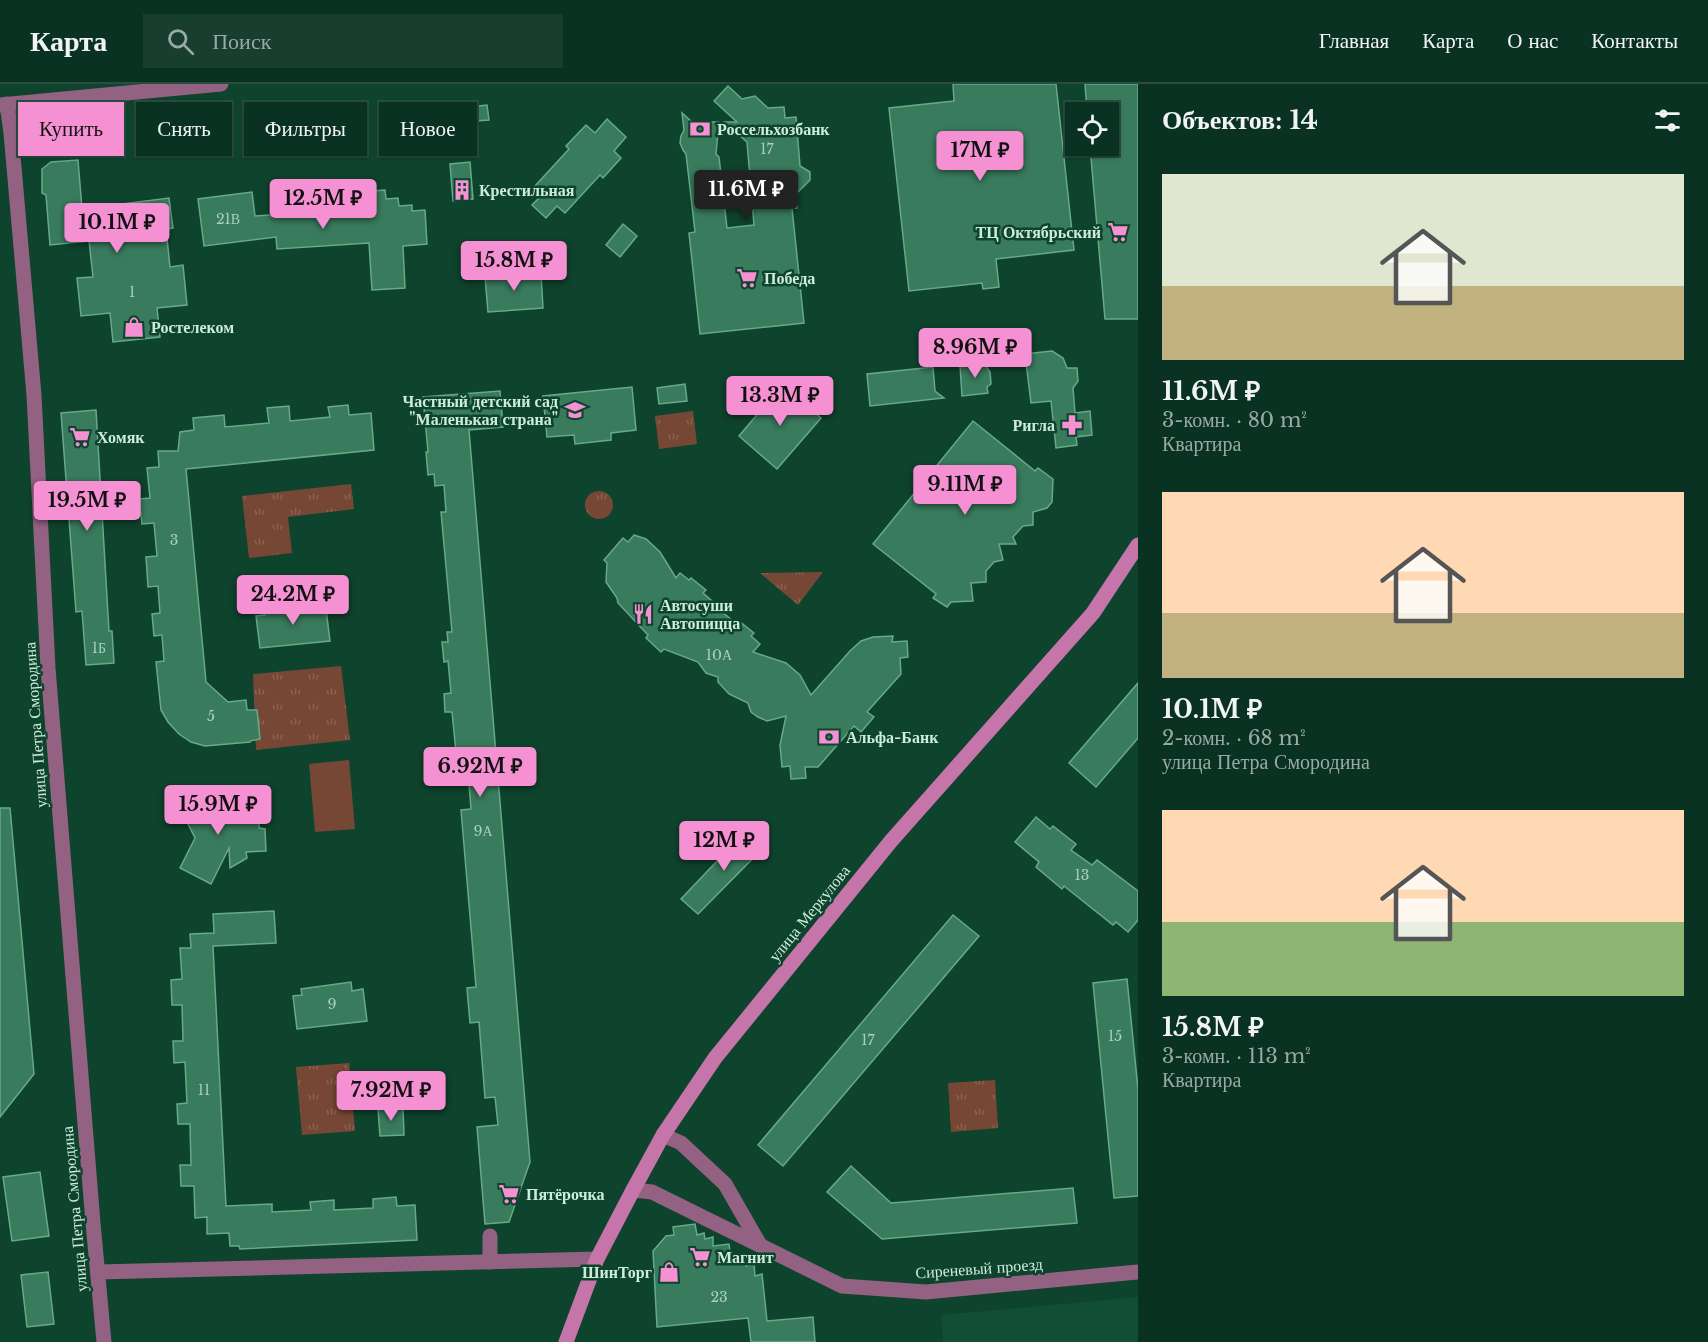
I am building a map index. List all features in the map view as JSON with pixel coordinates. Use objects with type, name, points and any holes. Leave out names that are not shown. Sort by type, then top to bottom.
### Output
[{"type":"street","points":[[4,105],[221,84]]},
{"type":"street","name":"улица Петра Смородина","points":[[4,105],[14,166],[34,395],[48,668],[104,1342]]},
{"type":"street","name":"улица Меркулова","points":[[566,1342],[597,1259],[633,1190],[663,1135],[715,1058],[884,849],[1093,613],[1138,544]]},
{"type":"street","points":[[663,1135],[681,1143],[725,1184],[760,1245]]},
{"type":"street","name":"Сиреневый проезд","points":[[633,1190],[652,1192],[842,1286],[926,1292],[1138,1272]]},
{"type":"street","points":[[490,1236],[490,1262]]},
{"type":"street","points":[[98,1272],[597,1259]]},
{"type":"shaded area","points":[[1138,1297],[1138,1342],[943,1342],[941,1315]]},
{"type":"green space","points":[[693,411],[697,444],[659,449],[655,416]]},
{"type":"green space","points":[[351,484],[354,509],[288,517],[292,553],[249,558],[242,496]]},
{"type":"green space","points":[[599,491],[609,495],[613,505],[609,515],[599,519],[589,515],[585,505],[589,495]]},
{"type":"green space","points":[[823,572],[798,605],[760,573]]},
{"type":"green space","points":[[341,666],[350,740],[256,750],[253,674]]},
{"type":"green space","points":[[349,760],[355,829],[315,832],[309,764]]},
{"type":"green space","points":[[349,1063],[355,1131],[302,1135],[296,1067]]},
{"type":"green space","points":[[995,1080],[998,1128],[951,1132],[948,1083]]},
{"type":"building","points":[[953,84],[1056,84],[1074,250],[996,259],[999,287],[983,289],[982,283],[909,291],[889,108],[954,101]]},
{"type":"building","name":"ТЦ Октябрьский","points":[[1085,84],[1138,84],[1138,319],[1105,319],[1091,156],[1119,156],[1119,102],[1086,102]]},
{"type":"building","points":[[728,86],[742,99],[755,96],[768,108],[784,107],[785,118],[796,117],[800,166],[810,172],[810,180],[796,194],[797,208],[792,208],[804,323],[700,334],[689,233],[695,232],[686,154],[680,143],[684,130],[682,113],[692,122],[719,122],[716,154],[719,157],[727,228],[754,225],[747,142],[724,122],[737,122],[714,101]]},
{"type":"building","points":[[487,105],[489,120],[477,121],[477,106]]},
{"type":"building","points":[[607,119],[626,137],[614,151],[621,158],[603,178],[600,175],[565,213],[557,206],[546,218],[532,205],[543,194],[535,186],[569,149],[566,146],[586,125],[595,133]]},
{"type":"building","points":[[78,160],[82,209],[169,198],[173,228],[166,229],[170,267],[183,265],[187,305],[157,308],[160,337],[113,342],[110,313],[81,316],[77,278],[93,277],[89,241],[50,245],[46,195],[42,193],[42,169],[51,162]]},
{"type":"building","name":"Крестильная","points":[[470,162],[473,199],[453,201],[450,164]]},
{"type":"building","points":[[385,190],[386,199],[398,198],[399,206],[412,205],[412,211],[425,210],[427,244],[403,246],[405,288],[372,290],[369,243],[277,249],[276,237],[204,246],[198,199],[252,192],[255,216],[372,208],[371,191]]},
{"type":"building","points":[[623,224],[637,236],[620,257],[606,245]]},
{"type":"building","points":[[541,273],[543,308],[488,312],[485,277]]},
{"type":"building","points":[[1052,351],[1063,358],[1067,368],[1077,368],[1078,381],[1073,388],[1075,413],[1090,411],[1092,435],[1076,437],[1077,445],[1056,448],[1051,401],[1031,403],[1025,354]]},
{"type":"building","points":[[987,362],[991,384],[987,387],[988,393],[962,396],[960,365]]},
{"type":"building","points":[[933,367],[935,391],[944,398],[870,406],[867,374]]},
{"type":"building","points":[[685,384],[687,401],[659,404],[657,388]]},
{"type":"building","points":[[782,385],[821,418],[777,469],[739,436]]},
{"type":"building","points":[[632,387],[636,430],[611,433],[611,440],[575,444],[574,435],[547,437],[543,396]]},
{"type":"building","points":[[500,391],[503,427],[469,430],[530,1162],[509,1222],[485,1224],[477,1127],[498,1125],[495,1097],[485,1098],[479,1022],[470,1023],[467,988],[476,987],[461,810],[471,809],[469,784],[458,785],[458,774],[451,775],[449,755],[456,754],[452,712],[445,712],[444,694],[451,693],[448,661],[444,662],[442,642],[448,642],[447,632],[452,632],[441,512],[446,512],[444,485],[435,486],[434,474],[428,475],[423,397]]},
{"type":"building","points":[[348,405],[349,415],[371,413],[374,450],[186,469],[206,682],[228,702],[246,700],[247,710],[257,710],[260,739],[205,746],[191,742],[179,734],[161,710],[156,662],[164,661],[162,635],[154,636],[152,614],[160,613],[158,586],[148,587],[146,557],[157,556],[154,523],[142,524],[139,499],[150,498],[147,468],[159,467],[158,451],[178,451],[180,432],[194,430],[193,418],[224,415],[225,427],[269,423],[267,408],[289,406],[290,421],[330,417],[328,407]]},
{"type":"building","points":[[96,410],[109,631],[112,631],[114,663],[86,665],[82,611],[76,612],[61,413]]},
{"type":"building","points":[[973,421],[1035,471],[1038,468],[1053,479],[1052,502],[1047,508],[1033,512],[1033,525],[1023,526],[1013,537],[1016,544],[999,544],[1003,560],[994,562],[986,571],[986,582],[971,583],[973,601],[951,602],[947,607],[933,598],[936,594],[873,544]]},
{"type":"building","points":[[634,535],[646,539],[660,552],[676,578],[680,573],[689,580],[691,578],[706,590],[703,593],[712,601],[711,603],[737,624],[739,621],[754,633],[751,636],[760,644],[753,652],[786,663],[800,675],[811,695],[861,641],[873,637],[893,636],[892,642],[907,641],[908,657],[900,658],[901,674],[867,712],[874,717],[861,732],[854,726],[818,767],[805,767],[806,778],[791,779],[790,766],[782,767],[780,745],[786,716],[767,721],[758,717],[751,712],[748,703],[729,694],[718,682],[718,677],[706,673],[698,662],[664,649],[661,652],[646,638],[648,635],[618,603],[606,582],[607,563],[604,560],[623,538],[628,542]]},
{"type":"building","points":[[314,602],[315,611],[326,609],[330,641],[260,648],[256,616],[265,615],[264,608]]},
{"type":"building","points":[[1138,683],[1138,738],[1096,787],[1069,763]]},
{"type":"building","points":[[212,789],[233,814],[259,819],[259,828],[265,829],[266,851],[246,852],[247,858],[230,868],[229,848],[211,884],[180,868],[195,838],[179,806]]},
{"type":"building","points":[[0,808],[10,808],[34,1074],[0,1117]]},
{"type":"building","points":[[1036,817],[1050,829],[1053,826],[1076,844],[1071,850],[1092,865],[1097,860],[1138,891],[1138,920],[1128,932],[1116,922],[1113,925],[1064,886],[1062,889],[1036,867],[1039,862],[1015,842]]},
{"type":"building","points":[[750,826],[768,843],[698,914],[681,899],[718,860],[722,864],[745,839],[741,836]]},
{"type":"building","points":[[274,911],[276,943],[213,946],[226,1206],[272,1204],[272,1212],[311,1210],[310,1202],[334,1200],[334,1210],[373,1208],[373,1199],[396,1197],[397,1206],[415,1205],[417,1240],[240,1249],[239,1246],[230,1246],[229,1233],[207,1234],[207,1217],[195,1218],[194,1186],[181,1186],[180,1165],[191,1165],[190,1124],[178,1124],[177,1104],[187,1103],[185,1062],[174,1063],[173,1041],[183,1041],[182,1005],[172,1005],[171,980],[182,979],[180,948],[191,948],[190,934],[214,933],[213,914]]},
{"type":"building","points":[[953,915],[979,936],[783,1166],[758,1145]]},
{"type":"building","points":[[1127,979],[1138,1089],[1138,1196],[1114,1198],[1093,983]]},
{"type":"building","points":[[351,982],[352,991],[363,989],[367,1021],[297,1029],[293,996],[302,995],[301,989]]},
{"type":"building","points":[[403,1107],[404,1135],[380,1136],[378,1109]]},
{"type":"building","points":[[851,1166],[891,1203],[1073,1188],[1077,1223],[882,1239],[827,1192]]},
{"type":"building","points":[[40,1172],[49,1236],[12,1241],[3,1177]]},
{"type":"building","points":[[695,1224],[697,1235],[704,1233],[705,1239],[713,1237],[713,1246],[729,1244],[731,1259],[746,1257],[746,1266],[754,1264],[755,1276],[762,1274],[767,1321],[813,1317],[815,1342],[751,1342],[748,1318],[657,1327],[653,1251],[666,1236],[674,1235],[673,1227]]},
{"type":"building","points":[[48,1272],[54,1324],[27,1327],[21,1275]]},
{"type":"place","name":"Россельхозбанк","points":[[700,129]]},
{"type":"place","name":"Крестильная","points":[[462,190]]},
{"type":"place","name":"ТЦ Октябрьский","points":[[1118,232]]},
{"type":"place","name":"Победа","points":[[747,278]]},
{"type":"place","name":"Ростелеком","points":[[134,327]]},
{"type":"place","name":"Частный детский сад \"Маленькая страна\"","points":[[575,410]]},
{"type":"place","name":"Ригла","points":[[1072,425]]},
{"type":"place","name":"Хомяк","points":[[80,437]]},
{"type":"place","name":"Автосуши Автопицца","points":[[643,614]]},
{"type":"place","name":"Альфа-Банк","points":[[829,737]]},
{"type":"place","name":"Пятёрочка","points":[[509,1194]]},
{"type":"place","name":"Магнит","points":[[700,1257]]},
{"type":"place","name":"ШинТорг","points":[[669,1272]]}]
